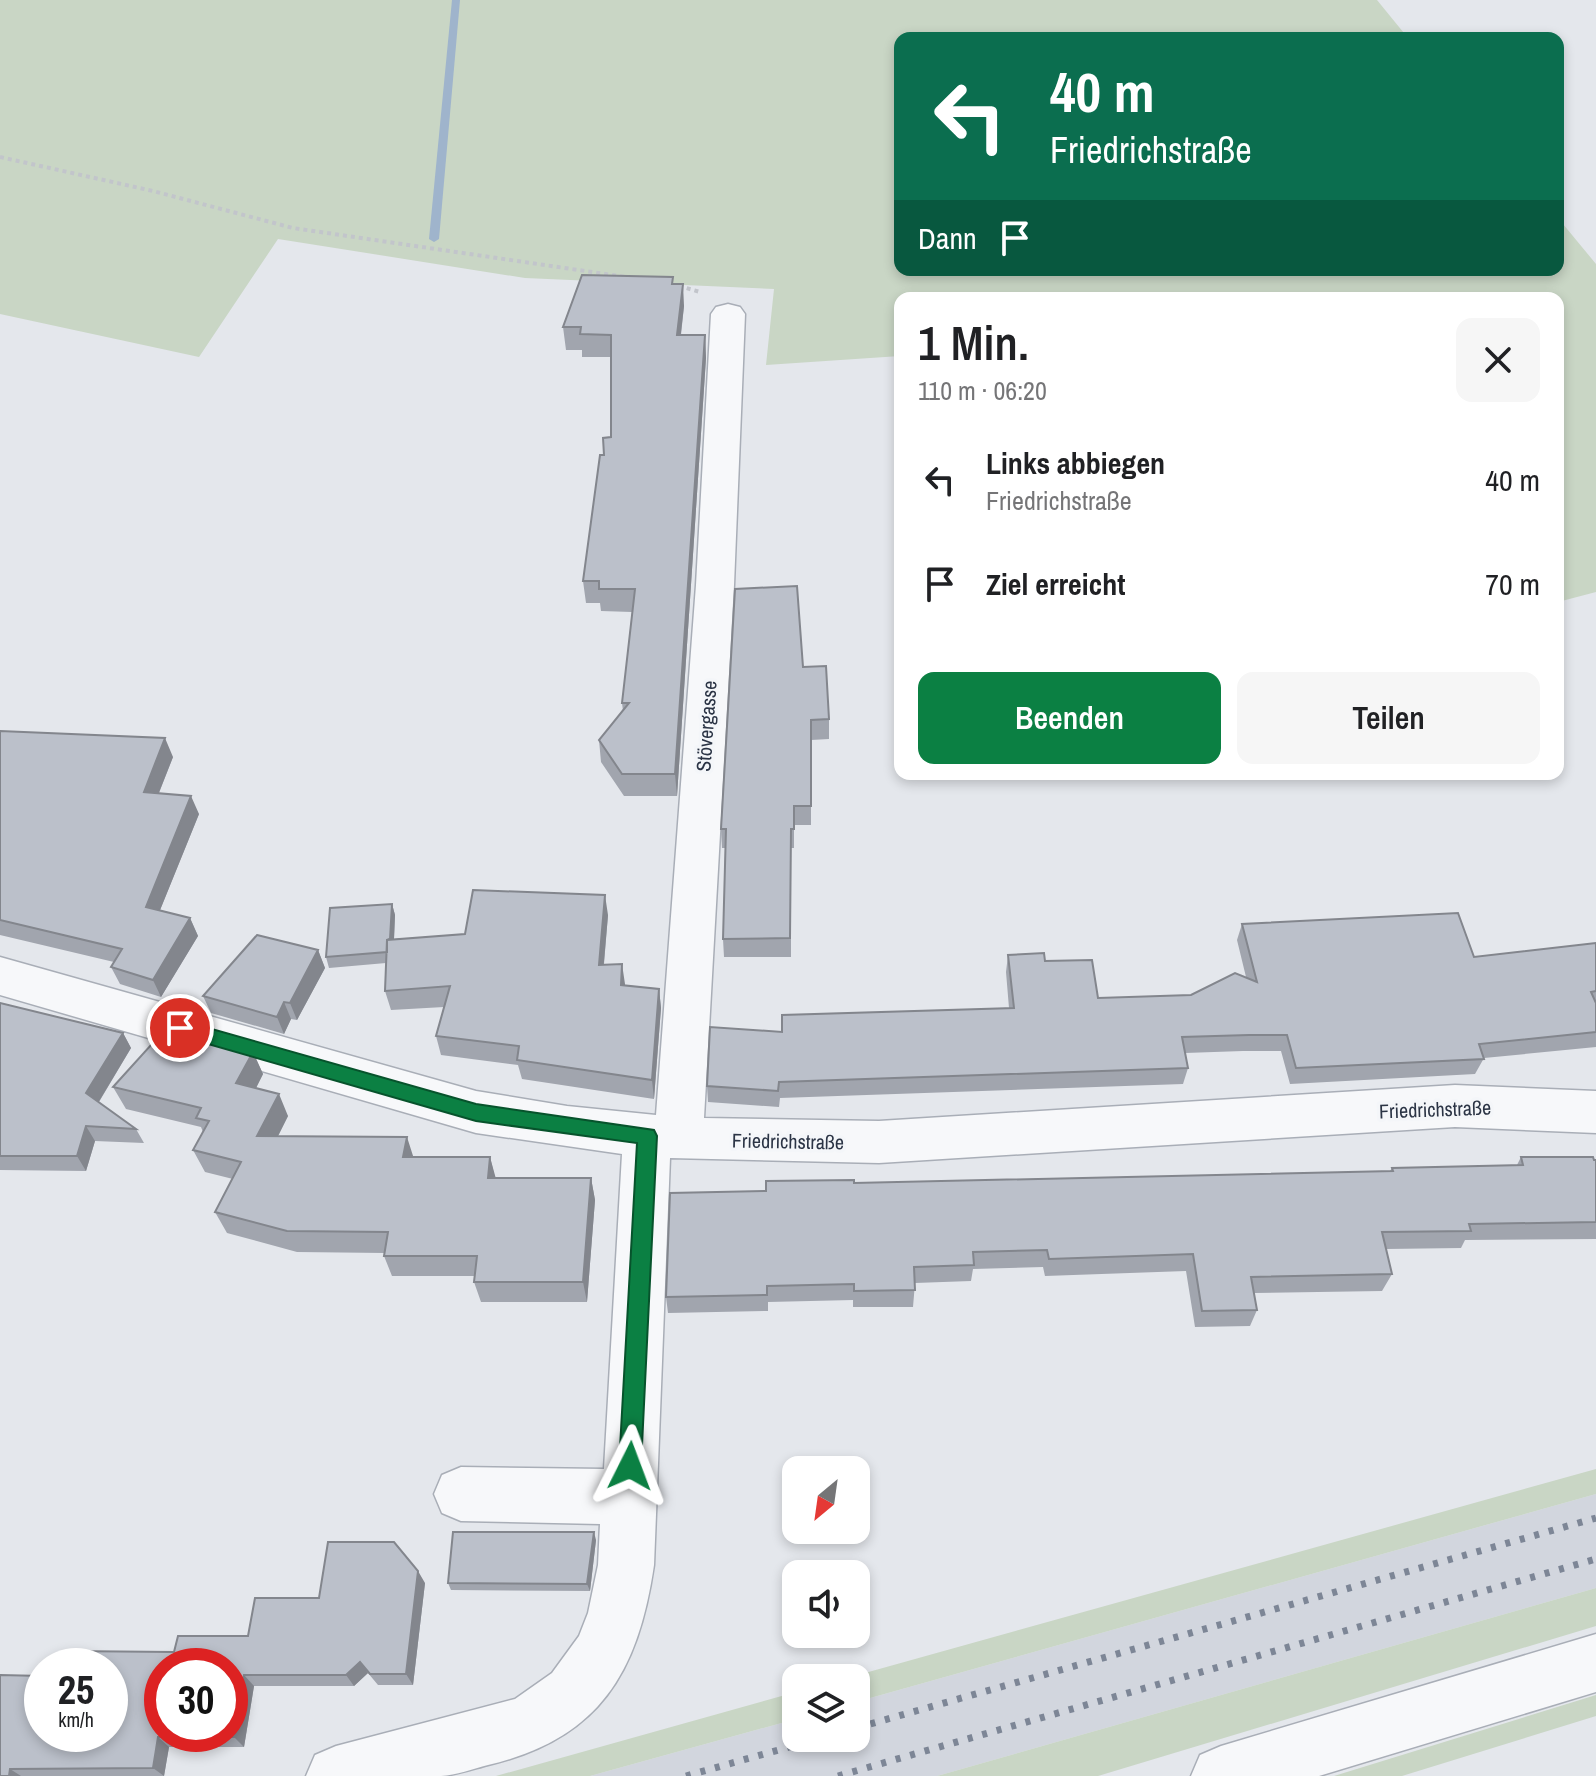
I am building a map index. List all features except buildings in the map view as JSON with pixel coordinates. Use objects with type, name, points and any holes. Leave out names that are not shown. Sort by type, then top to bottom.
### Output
[{"type":"street","name":"Stövergasse","points":[[336,1776],[529,1723],[566,1701],[590,1675],[605,1651],[613,1627],[622,1593],[715,585],[728,314]]},
{"type":"street","name":"Friedrichstraße","points":[[0,976],[476,1112],[567,1127],[663,1136],[879,1142],[1455,1106],[1596,1112]]},
{"type":"street","points":[[461,1494],[629,1497]]},
{"type":"street","points":[[1221,1776],[1596,1663]]},
{"type":"path","points":[[0,157],[128,185],[293,228],[629,277]]},
{"type":"path","points":[[669,284],[721,302],[728,314]]},
{"type":"shaded area","points":[[1596,1494],[1596,1588],[937,1776],[590,1776],[782,1723],[782,1752],[870,1752],[870,1698]]},
{"type":"green space","points":[[0,0],[1377,0],[1403,32],[894,32],[894,276],[1564,276],[1564,225],[1596,264],[1596,592],[1564,600],[1564,292],[894,292],[894,356],[766,365],[774,289],[525,278],[278,239],[199,357],[0,314]]},
{"type":"green space","points":[[1596,1469],[1596,1494],[870,1698],[870,1672]]},
{"type":"green space","points":[[1596,1588],[1596,1626],[1098,1776],[937,1776]]},
{"type":"green space","points":[[1596,1695],[1596,1716],[1402,1776],[1334,1776]]},
{"type":"green space","points":[[782,1696],[782,1723],[590,1776],[496,1776]]},
{"type":"waterway","points":[[434,239],[456,0]]},
{"type":"railway","points":[[870,1724],[1596,1518]]},
{"type":"railway","points":[[838,1776],[1596,1559]]},
{"type":"railway","points":[[686,1776],[782,1749]]},
{"type":"route","points":[[180,1028],[506,1119],[647,1136],[630,1466]]}]
